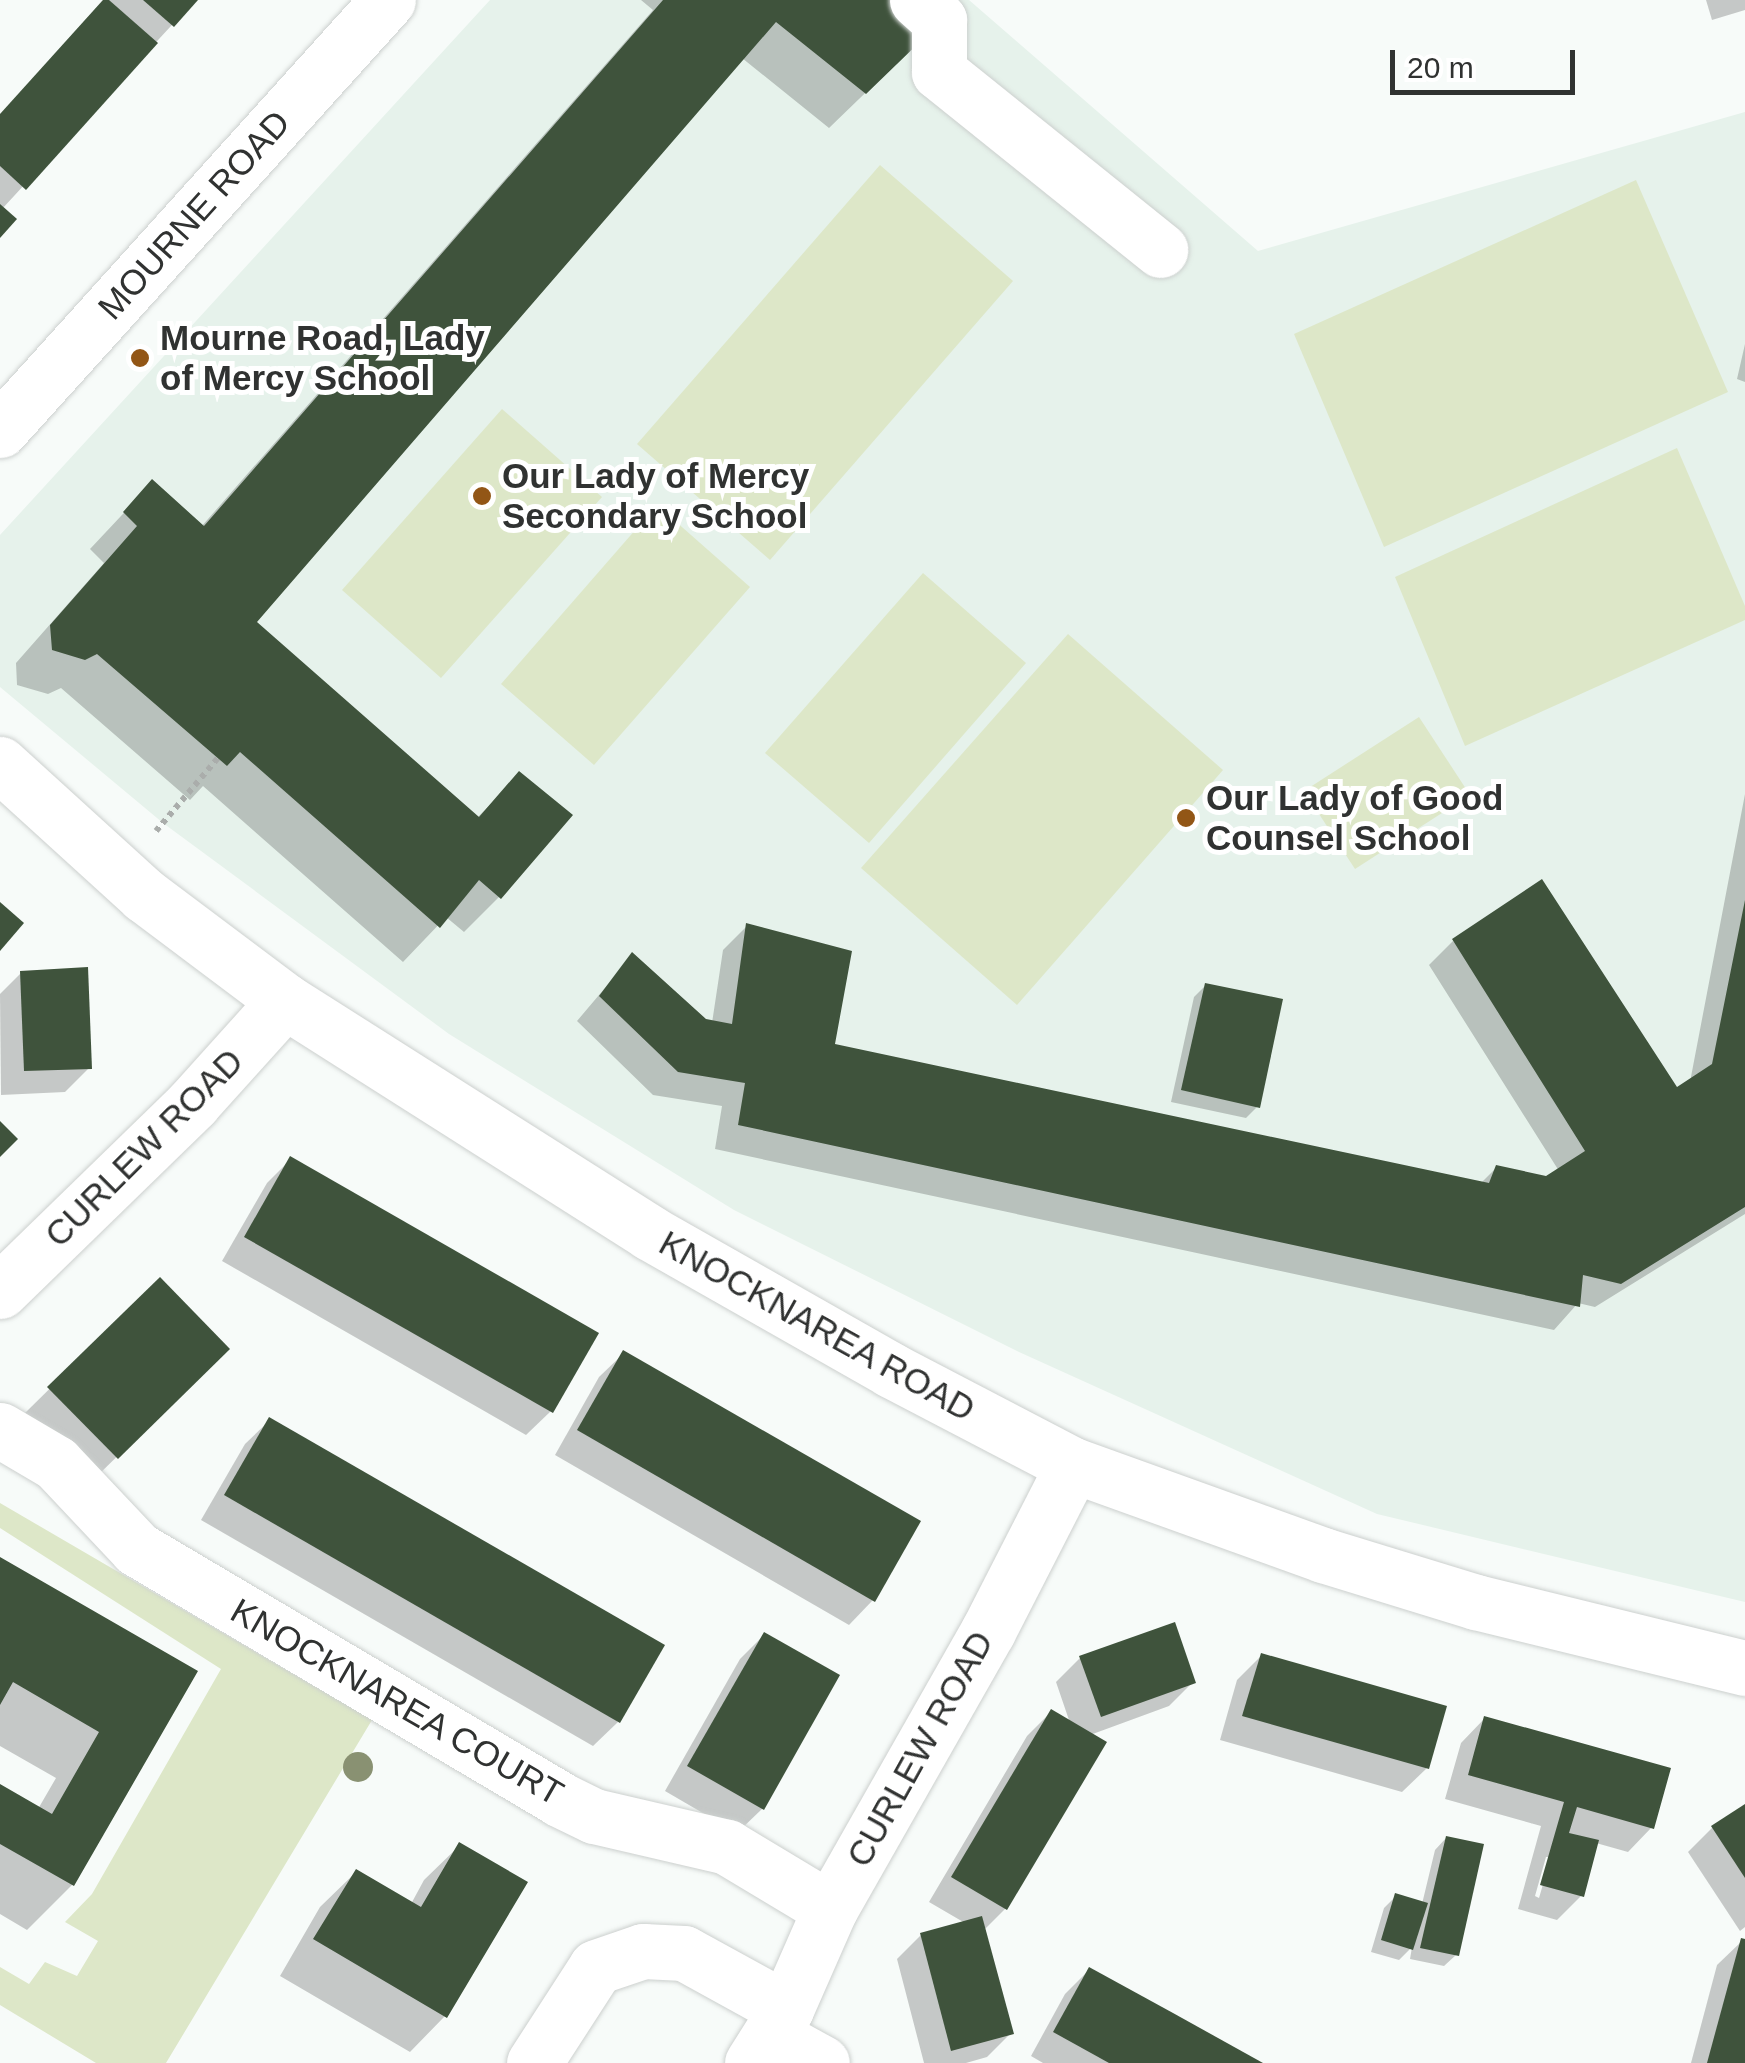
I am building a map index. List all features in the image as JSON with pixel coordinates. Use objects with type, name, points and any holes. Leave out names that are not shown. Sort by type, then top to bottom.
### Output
[{"type":"street","name":"MOURNE ROAD","points":[[0,430],[388,0]]},
{"type":"street","points":[[917,0],[939,20],[939,72],[1160,250]]},
{"type":"street","name":"KNOCKNAREA ROAD","points":[[0,764],[120,874],[284,1001],[650,1234],[891,1370],[1073,1465],[1323,1555],[1476,1602],[1745,1668]]},
{"type":"street","name":"CURLEW ROAD","points":[[0,1291],[193,1103],[284,1001]]},
{"type":"street","name":"KNOCKNAREA COURT","points":[[0,1430],[56,1463],[137,1549],[559,1799],[594,1816],[727,1847],[830,1910]]},
{"type":"street","name":"CURLEW ROAD","points":[[770,2035],[830,1910],[988,1630],[1073,1465]]},
{"type":"street","points":[[534,2063],[596,1967],[644,1952],[684,1953],[770,2035],[822,2063]]},
{"type":"path","points":[[120,874],[218,758]]},
{"type":"shaded area","name":"Our Lady of Good Counsel School","points":[[490,0],[969,0],[1258,251],[1745,112],[1745,1602],[1377,1514],[1019,1352],[734,1210],[449,1034],[163,823],[0,687],[0,535]]},
{"type":"green space","points":[[880,165],[1013,281],[770,560],[637,444]]},
{"type":"green space","points":[[1636,180],[1728,392],[1384,547],[1294,334]]},
{"type":"green space","points":[[502,409],[602,497],[441,678],[342,590]]},
{"type":"green space","points":[[1677,448],[1745,606],[1745,620],[1465,746],[1395,577]]},
{"type":"green space","points":[[657,505],[750,587],[594,765],[501,684]]},
{"type":"green space","points":[[923,573],[1026,663],[869,843],[765,753]]},
{"type":"green space","points":[[1068,634],[1223,770],[1017,1005],[861,868]]},
{"type":"green space","points":[[1419,717],[1470,795],[1355,869],[1304,791]]},
{"type":"green space","points":[[0,1503],[372,1720],[166,2063],[96,2063],[0,2005],[0,1967],[29,1984],[45,1962],[77,1976],[98,1941],[65,1922],[92,1894],[221,1669],[0,1528]]},
{"type":"building","points":[[103,0],[109,0],[158,43],[26,190],[0,166],[0,114]]},
{"type":"building","points":[[143,0],[198,0],[174,27]]},
{"type":"building","points":[[663,0],[892,0],[928,34],[866,94],[776,22],[257,622],[479,817],[519,771],[573,815],[501,899],[479,880],[440,928],[240,752],[227,766],[97,654],[85,660],[52,650],[50,625],[137,526],[123,512],[152,479],[204,526]]},
{"type":"building","points":[[0,204],[17,219],[0,238]]},
{"type":"building","points":[[1542,879],[1677,1087],[1712,1064],[1745,900],[1745,1207],[1621,1284],[1583,1275],[1580,1307],[738,1125],[745,1083],[678,1072],[599,996],[632,952],[706,1019],[732,1024],[746,923],[852,951],[835,1044],[1489,1183],[1496,1165],[1546,1176],[1585,1151],[1452,939]]},
{"type":"building","points":[[0,902],[24,923],[0,951]]},
{"type":"building","points":[[88,967],[92,1069],[24,1071],[20,971]]},
{"type":"building","points":[[1205,983],[1283,999],[1260,1108],[1181,1090]]},
{"type":"building","points":[[0,1121],[18,1139],[0,1157]]},
{"type":"building","points":[[290,1156],[599,1333],[553,1413],[244,1237]]},
{"type":"building","points":[[160,1277],[230,1349],[118,1459],[47,1387]]},
{"type":"building","points":[[623,1350],[921,1521],[875,1602],[577,1430]]},
{"type":"building","points":[[269,1417],[665,1645],[620,1723],[224,1495]]},
{"type":"building","points":[[0,1557],[198,1671],[74,1886],[0,1844],[0,1784],[52,1814],[99,1732],[13,1682],[0,1705]]},
{"type":"building","points":[[1175,1622],[1196,1683],[1101,1717],[1079,1656]]},
{"type":"building","points":[[764,1632],[840,1675],[764,1810],[687,1766]]},
{"type":"building","points":[[1261,1653],[1447,1706],[1429,1769],[1242,1716]]},
{"type":"building","points":[[1051,1709],[1107,1742],[1007,1910],[951,1877]]},
{"type":"building","points":[[1484,1716],[1671,1768],[1654,1829],[1577,1807],[1569,1833],[1599,1840],[1584,1897],[1540,1885],[1564,1802],[1468,1775]]},
{"type":"building","points":[[1745,1804],[1745,1878],[1711,1826]]},
{"type":"building","points":[[1446,1836],[1484,1844],[1459,1956],[1420,1948]]},
{"type":"building","points":[[459,1842],[528,1882],[447,2018],[313,1939],[356,1869],[421,1907]]},
{"type":"building","points":[[1395,1893],[1428,1903],[1413,1950],[1381,1940]]},
{"type":"building","points":[[982,1916],[1014,2034],[951,2051],[920,1933]]},
{"type":"building","points":[[1741,1938],[1745,1939],[1745,2063],[1707,2063]]},
{"type":"building","points":[[1089,1967],[1263,2063],[1109,2063],[1053,2032]]},
{"type":"place","name":"Mourne Road, Lady of Mercy School","points":[[140,358]]},
{"type":"place","name":"Our Lady of Mercy Secondary School","points":[[482,496]]},
{"type":"place","name":"Our Lady of Good Counsel School","points":[[1186,818]]}]
